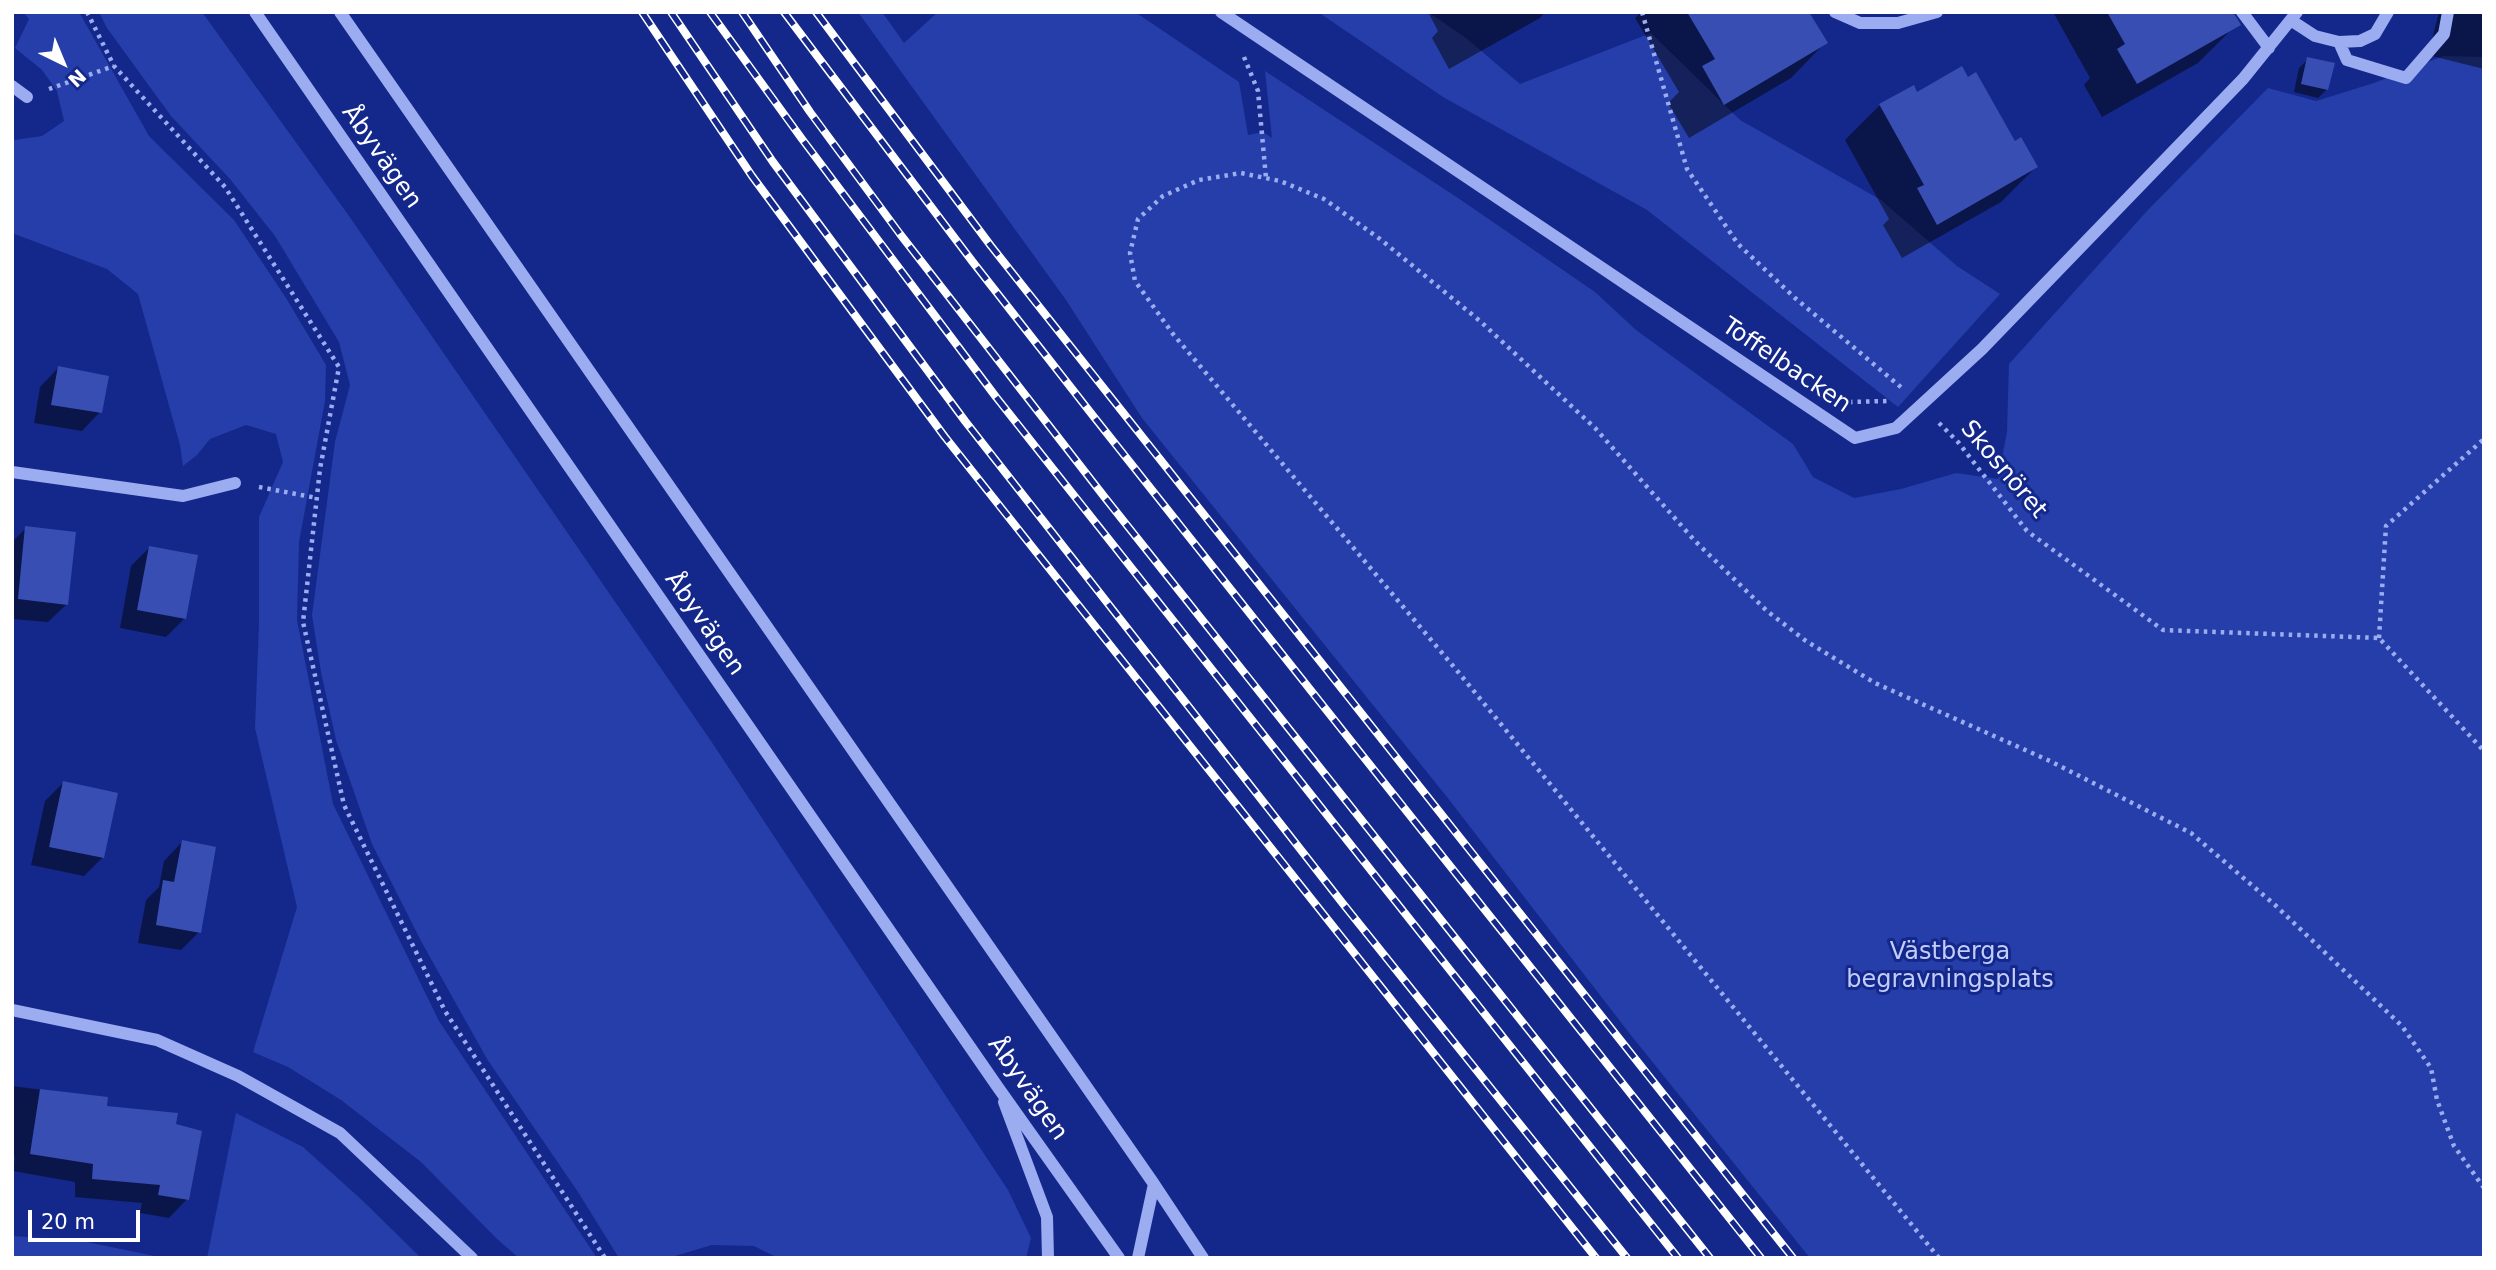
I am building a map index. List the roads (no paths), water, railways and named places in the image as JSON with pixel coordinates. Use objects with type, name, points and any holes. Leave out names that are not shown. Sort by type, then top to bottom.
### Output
[{"type":"street","name":"Åbyvägen","points":[[255,12],[1119,1258]]},
{"type":"street","name":"Åbyvägen","points":[[340,12],[1203,1258]]},
{"type":"street","name":"Toffelbacken","points":[[1221,12],[1856,438],[1896,428],[1992,339],[2243,79],[2294,17],[2315,36],[2339,42]]},
{"type":"street","points":[[1835,12],[1860,23],[1898,23],[1937,12]]},
{"type":"street","points":[[2242,12],[2269,48]]},
{"type":"street","points":[[2388,12],[2375,34],[2360,41],[2339,42],[2347,60],[2406,78],[2444,34],[2448,12]]},
{"type":"street","points":[[12,86],[27,97]]},
{"type":"street","points":[[12,472],[183,496],[235,483]]},
{"type":"street","points":[[12,1010],[157,1041],[238,1076],[340,1133],[472,1258]]},
{"type":"street","points":[[998,1086],[1047,1217],[1048,1258]]},
{"type":"street","points":[[1138,1258],[1154,1184]]},
{"type":"railway","points":[[642,12],[752,176],[945,437],[1596,1258]]},
{"type":"railway","points":[[671,12],[773,162],[965,421],[1344,905],[1627,1258]]},
{"type":"railway","points":[[710,12],[996,397],[1678,1258]]},
{"type":"railway","points":[[742,12],[810,112],[900,234],[1106,499],[1710,1258]]},
{"type":"railway","points":[[784,12],[1094,417],[1761,1258]]},
{"type":"railway","points":[[816,12],[991,246],[1793,1258]]},
{"type":"park label","name":"Västberga begravningsplats","points":[[1950,967]]}]
